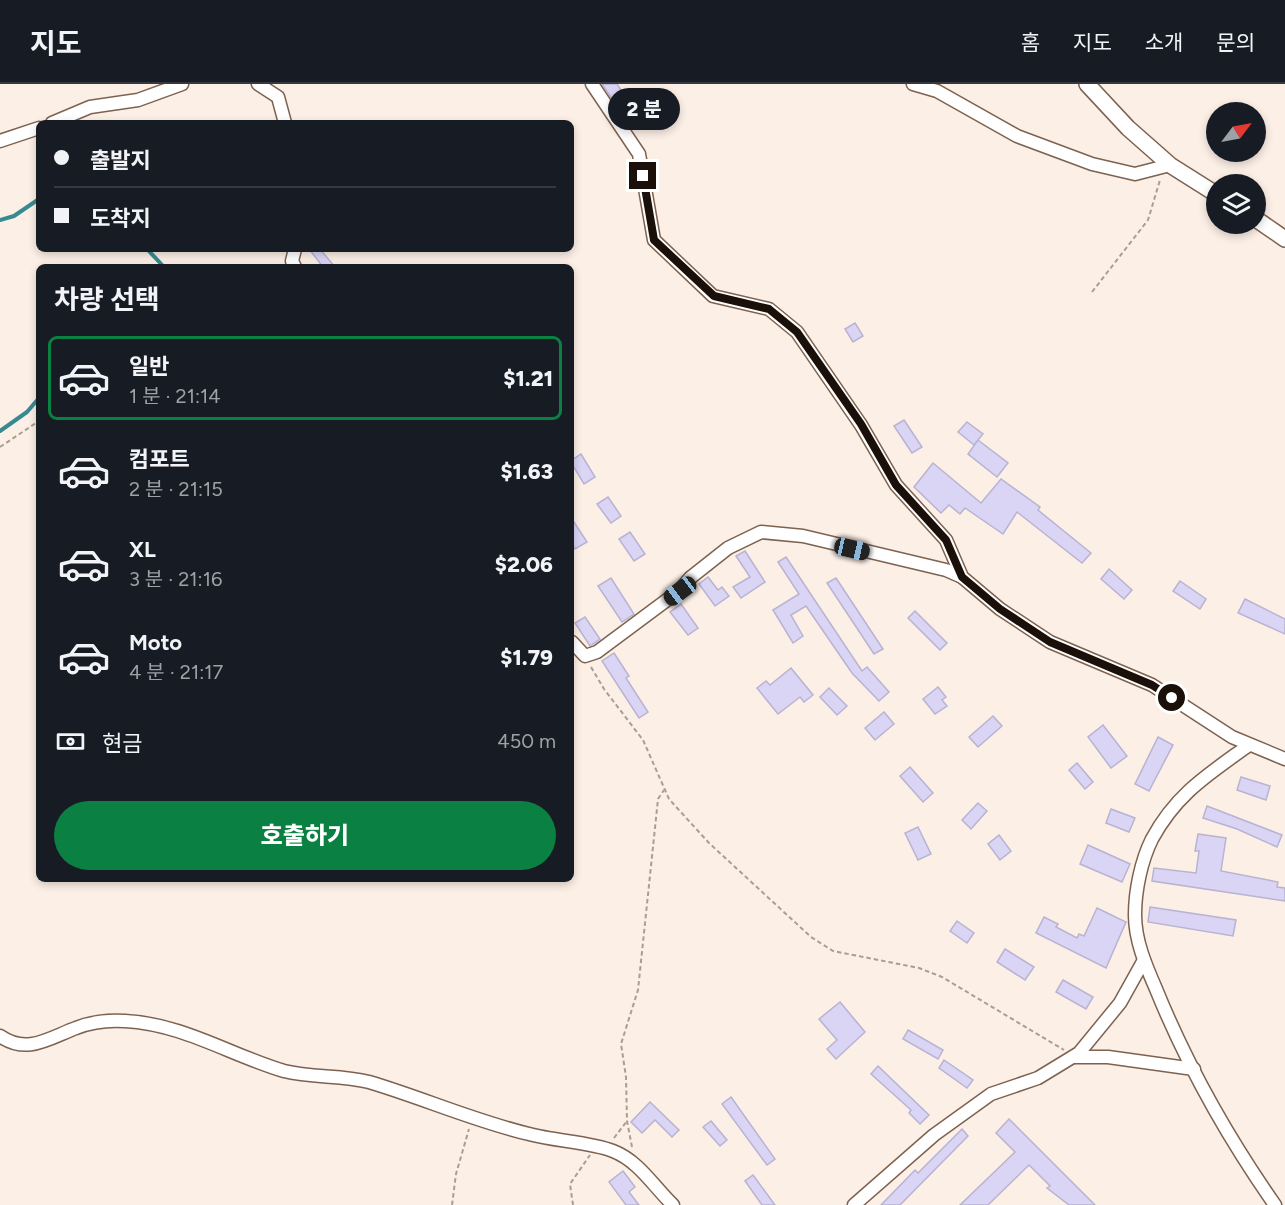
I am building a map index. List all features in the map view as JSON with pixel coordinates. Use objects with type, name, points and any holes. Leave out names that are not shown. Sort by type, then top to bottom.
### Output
[{"type":"main road","points":[[1087,84],[1128,128],[1170,165],[1206,188]]},
{"type":"main road","points":[[1266,226],[1285,238]]},
{"type":"street","points":[[59,120],[90,107],[138,100],[182,84]]},
{"type":"street","points":[[258,84],[278,97],[284,120]]},
{"type":"street","points":[[592,84],[639,154],[654,240],[714,296],[769,309],[797,332],[861,424],[896,485],[946,540],[962,577]]},
{"type":"street","points":[[913,84],[937,91],[1017,136],[1092,164],[1135,174],[1170,165]]},
{"type":"street","points":[[0,141],[36,129]]},
{"type":"street","points":[[574,645],[580,653],[590,655],[680,591],[690,578],[728,548],[761,532],[803,536],[946,570],[962,577],[1000,609],[1050,642],[1152,685],[1232,738],[1285,759]]},
{"type":"street","points":[[1249,745],[1196,782],[1174,806],[1152,841],[1139,882],[1135,916],[1144,960],[1174,1033],[1246,1161],[1275,1205]]},
{"type":"street","points":[[854,1205],[927,1141],[991,1094],[1038,1078],[1074,1057],[1089,1043],[1120,1003],[1144,960]]},
{"type":"street","points":[[0,1036],[23,1046],[35,1045],[91,1024],[124,1021],[181,1030],[246,1058],[286,1071],[370,1083],[431,1100],[471,1117],[531,1135],[612,1150],[635,1164],[673,1205]]},
{"type":"street","points":[[1074,1057],[1129,1059],[1194,1069]]},
{"type":"path","points":[[1092,292],[1148,220],[1156,199],[1158,184],[1170,165]]},
{"type":"path","points":[[0,447],[36,423]]},
{"type":"path","points":[[590,655],[591,666],[604,689],[643,740],[664,790],[680,813],[798,926],[823,946],[847,954],[919,968],[942,977],[1074,1057]]},
{"type":"path","points":[[635,1164],[627,1121],[626,1077],[621,1044],[638,990],[657,809],[664,790]]},
{"type":"path","points":[[452,1205],[456,1174],[471,1117]]},
{"type":"path","points":[[573,1205],[570,1184],[597,1148],[616,1137],[627,1121]]},
{"type":"building","points":[[602,84],[617,84],[627,99],[617,106]]},
{"type":"building","points":[[311,252],[322,252],[332,264],[321,264]]},
{"type":"building","points":[[855,323],[863,336],[853,342],[845,329]]},
{"type":"building","points":[[904,420],[922,447],[912,453],[894,426]]},
{"type":"building","points":[[967,422],[983,434],[974,445],[958,432]]},
{"type":"building","points":[[978,440],[1008,463],[997,477],[968,454]]},
{"type":"building","points":[[581,454],[595,477],[584,484],[574,467],[574,459]]},
{"type":"building","points":[[933,463],[981,503],[1001,479],[1040,507],[1038,510],[1091,553],[1082,563],[1017,512],[1003,534],[965,508],[960,514],[949,505],[941,513],[914,487]]},
{"type":"building","points":[[608,497],[621,516],[611,523],[597,504]]},
{"type":"building","points":[[574,522],[587,542],[575,549],[574,547]]},
{"type":"building","points":[[630,532],[645,554],[634,561],[619,539]]},
{"type":"building","points":[[745,551],[765,582],[741,598],[733,587],[750,577],[736,556]]},
{"type":"building","points":[[786,557],[862,671],[867,667],[889,692],[879,701],[852,673],[806,606],[791,615],[803,636],[793,643],[773,610],[799,594],[778,562]]},
{"type":"building","points":[[1109,569],[1132,590],[1124,599],[1101,579]]},
{"type":"building","points":[[708,577],[718,590],[722,587],[729,596],[715,606],[699,584]]},
{"type":"building","points":[[611,578],[634,614],[622,622],[598,586]]},
{"type":"building","points":[[836,578],[883,649],[874,654],[827,583]]},
{"type":"building","points":[[1180,581],[1206,599],[1200,609],[1173,591]]},
{"type":"building","points":[[1245,599],[1285,619],[1285,634],[1238,613]]},
{"type":"building","points":[[681,604],[698,628],[688,635],[670,612]]},
{"type":"building","points":[[915,611],[947,643],[940,650],[908,618]]},
{"type":"building","points":[[585,617],[600,639],[590,646],[575,623]]},
{"type":"building","points":[[614,653],[629,676],[626,678],[648,712],[639,718],[602,661]]},
{"type":"building","points":[[791,668],[813,695],[804,702],[800,697],[778,714],[757,688],[766,681],[770,685]]},
{"type":"building","points":[[938,687],[946,697],[942,700],[947,706],[935,714],[923,699]]},
{"type":"building","points":[[829,688],[847,706],[837,715],[820,697]]},
{"type":"building","points":[[884,712],[894,724],[875,740],[865,728]]},
{"type":"building","points":[[993,716],[1002,726],[978,747],[969,737]]},
{"type":"building","points":[[1103,725],[1127,756],[1111,768],[1088,737]]},
{"type":"building","points":[[1158,737],[1173,745],[1149,791],[1135,784]]},
{"type":"building","points":[[1077,763],[1093,782],[1085,789],[1069,770]]},
{"type":"building","points":[[910,767],[933,793],[923,802],[900,776]]},
{"type":"building","points":[[1241,777],[1270,786],[1266,800],[1237,790]]},
{"type":"building","points":[[978,803],[987,811],[971,829],[962,820]]},
{"type":"building","points":[[1207,806],[1282,835],[1277,847],[1237,829],[1203,818]]},
{"type":"building","points":[[1111,809],[1135,818],[1129,832],[1106,823]]},
{"type":"building","points":[[918,827],[931,854],[918,860],[905,833]]},
{"type":"building","points":[[1198,834],[1226,838],[1221,871],[1278,882],[1277,887],[1285,888],[1285,901],[1152,881],[1154,868],[1196,873],[1199,851],[1195,851]]},
{"type":"building","points":[[999,835],[1011,851],[1000,860],[988,844]]},
{"type":"building","points":[[1088,845],[1130,864],[1122,882],[1080,864]]},
{"type":"building","points":[[1150,907],[1236,920],[1233,936],[1148,922]]},
{"type":"building","points":[[1097,908],[1126,922],[1106,968],[1036,933],[1044,917],[1058,924],[1056,927],[1077,938],[1079,934],[1084,936]]},
{"type":"building","points":[[957,921],[974,933],[967,943],[950,931]]},
{"type":"building","points":[[1005,949],[1034,967],[1025,980],[997,962]]},
{"type":"building","points":[[1063,980],[1093,997],[1086,1009],[1056,992]]},
{"type":"building","points":[[840,1002],[865,1032],[836,1059],[827,1049],[837,1040],[819,1019]]},
{"type":"building","points":[[908,1030],[943,1050],[938,1059],[903,1039]]},
{"type":"building","points":[[944,1060],[973,1080],[967,1088],[939,1068]]},
{"type":"building","points":[[878,1066],[929,1115],[920,1124],[909,1113],[911,1110],[871,1074]]},
{"type":"building","points":[[731,1097],[775,1159],[767,1165],[722,1104]]},
{"type":"building","points":[[650,1102],[679,1130],[672,1137],[655,1120],[642,1133],[631,1122]]},
{"type":"building","points":[[1009,1119],[1095,1205],[1069,1205],[1047,1188],[1050,1186],[1029,1165],[988,1205],[960,1205],[1015,1152],[996,1133]]},
{"type":"building","points":[[711,1121],[727,1140],[720,1146],[703,1127]]},
{"type":"building","points":[[962,1129],[968,1136],[900,1205],[881,1205],[915,1170],[918,1173]]},
{"type":"building","points":[[623,1171],[635,1187],[629,1192],[639,1205],[626,1205],[609,1182]]},
{"type":"building","points":[[753,1175],[775,1205],[762,1205],[745,1181]]},
{"type":"waterway","points":[[0,220],[14,216],[36,201]]},
{"type":"waterway","points":[[150,252],[161,264]]},
{"type":"waterway","points":[[0,431],[27,412],[36,402]]},
{"type":"route","points":[[643,176],[654,240],[714,296],[769,309],[797,332],[861,424],[896,485],[946,540],[962,577],[1000,609],[1050,642],[1152,685],[1172,698]]}]
